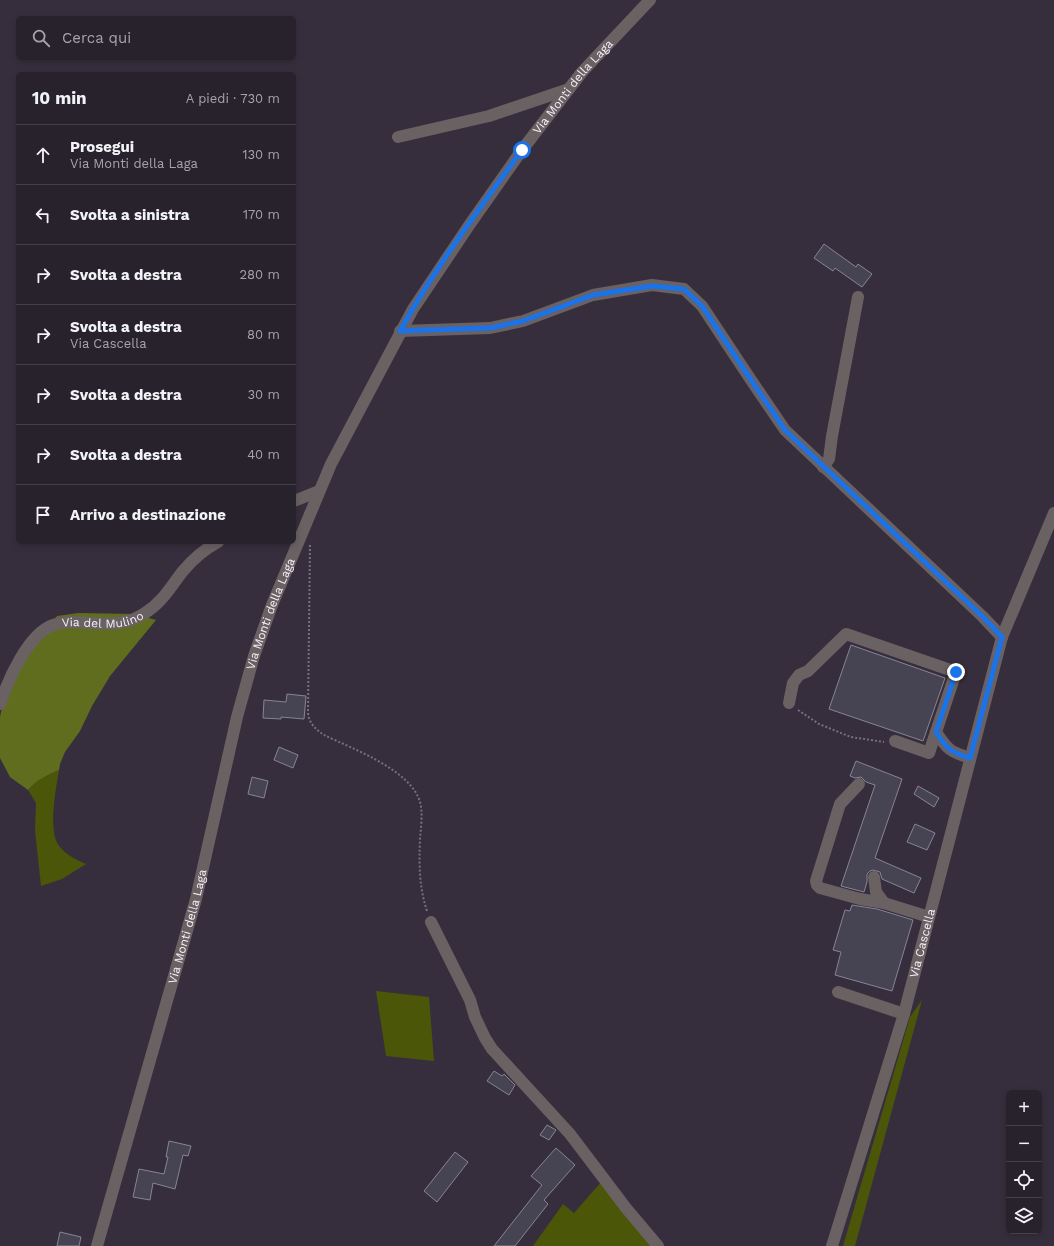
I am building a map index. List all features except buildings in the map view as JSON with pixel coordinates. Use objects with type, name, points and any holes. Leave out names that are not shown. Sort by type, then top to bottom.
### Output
[{"type":"street","name":"Via Monti della Laga","points":[[97,1246],[196,899],[249,670],[270,610],[319,491],[337,451],[400,331],[425,290],[522,150],[582,72],[650,0]]},
{"type":"street","points":[[398,137],[490,116],[569,89]]},
{"type":"street","points":[[400,331],[490,328],[523,321],[593,295],[652,286],[684,289],[702,306],[785,430],[982,616],[1002,637]]},
{"type":"street","points":[[823,467],[829,460],[832,436],[858,297]]},
{"type":"street","points":[[296,501],[319,491]]},
{"type":"street","name":"Via Cascella","points":[[832,1246],[904,1014],[1002,637],[1054,513]]},
{"type":"street","name":"Via del Mulino","points":[[0,704],[9,681],[26,651],[43,630],[52,625],[61,623],[78,622],[114,624],[123,623],[136,618],[151,609],[161,600],[184,570],[198,556],[215,544]]},
{"type":"street","points":[[789,703],[793,683],[799,675],[808,671],[846,634],[956,672],[929,753],[895,741]]},
{"type":"street","points":[[936,732],[947,748],[958,755],[970,758]]},
{"type":"street","points":[[859,784],[840,804],[816,881],[817,885],[820,888],[860,899],[884,903],[929,916]]},
{"type":"street","points":[[874,877],[876,892],[884,903]]},
{"type":"street","points":[[431,922],[470,1000],[474,1017],[492,1049],[570,1134],[626,1208],[658,1246]]},
{"type":"street","points":[[838,992],[904,1014]]},
{"type":"path","points":[[310,543],[308,717],[312,725],[320,732],[390,768],[404,778],[415,791],[420,802],[422,812],[419,862],[420,885],[423,900],[431,922]]},
{"type":"path","points":[[789,703],[819,724],[851,737],[881,742],[895,741]]},
{"type":"green space","points":[[78,613],[135,614],[156,620],[110,676],[92,706],[80,731],[65,752],[59,770],[42,778],[28,790],[10,777],[0,758],[0,717],[5,694],[27,653],[57,616]]},
{"type":"green space","points":[[59,770],[53,821],[56,840],[65,852],[86,864],[62,879],[41,886],[35,830],[36,803],[28,790],[42,778]]},
{"type":"green space","points":[[376,991],[429,997],[434,1061],[386,1056]]},
{"type":"green space","points":[[922,1000],[855,1246],[843,1246],[910,1017]]},
{"type":"green space","points":[[602,1181],[655,1246],[533,1246],[563,1204],[574,1213]]},
{"type":"route","points":[[522,150],[425,290],[400,331],[490,328],[523,321],[593,295],[652,286],[684,289],[702,306],[785,430],[982,616],[1002,637],[970,758],[958,755],[947,748],[936,732],[956,672]]}]
